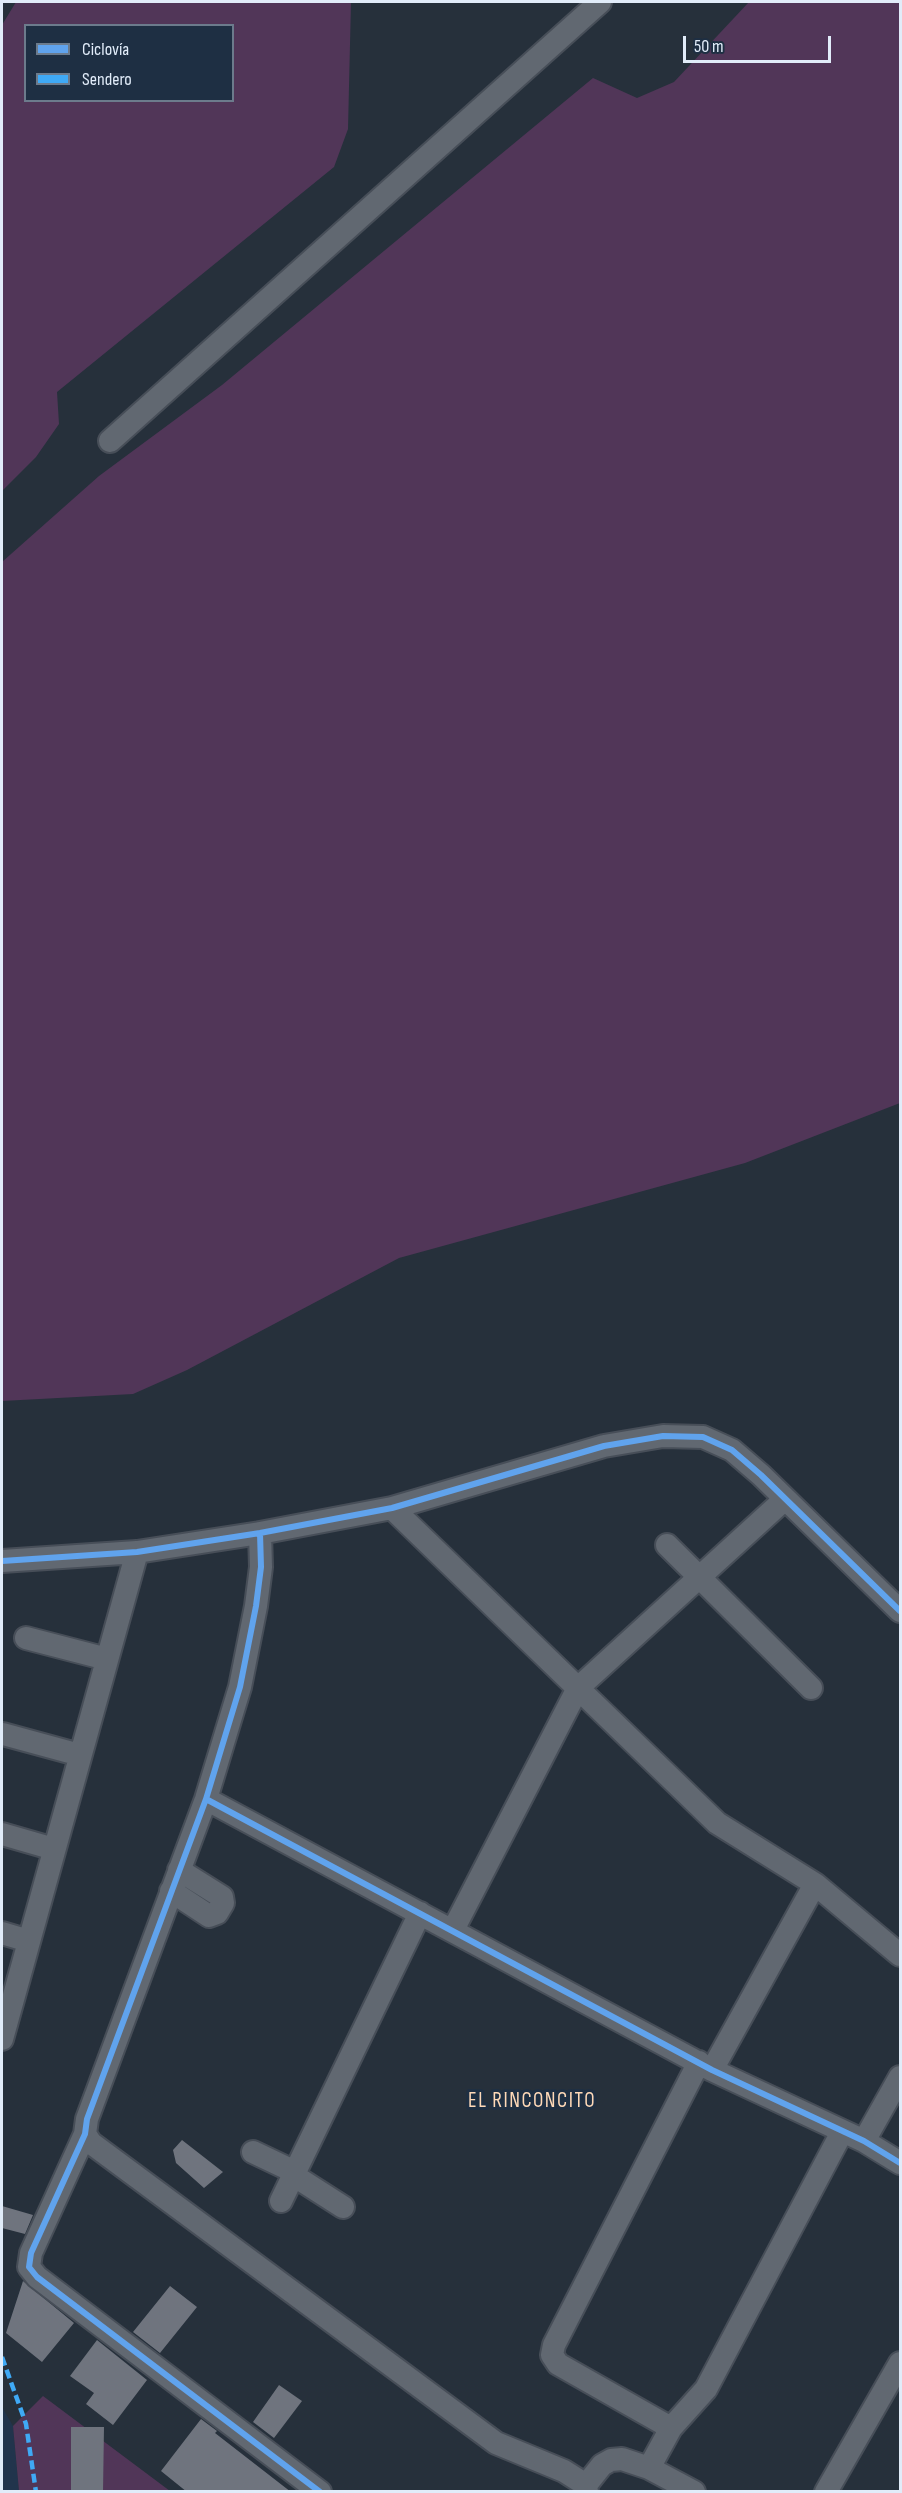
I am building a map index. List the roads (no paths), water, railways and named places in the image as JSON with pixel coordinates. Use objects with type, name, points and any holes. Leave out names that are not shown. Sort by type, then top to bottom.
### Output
[{"type":"street","points":[[110,441],[600,2]]},
{"type":"street","points":[[2,1561],[136,1552],[260,1533],[392,1508],[604,1446],[663,1436],[703,1437],[732,1450],[785,1498],[900,1611]]},
{"type":"street","points":[[453,1930],[578,1688],[785,1498]]},
{"type":"street","points":[[392,1508],[717,1823],[815,1884],[900,1955]]},
{"type":"street","points":[[260,1533],[258,1586],[240,1687],[206,1799],[87,2119],[85,2134],[31,2253],[29,2267],[37,2277],[320,2492]]},
{"type":"street","points":[[667,1545],[811,1688]]},
{"type":"street","points":[[2,2037],[136,1552]]},
{"type":"street","points":[[26,1638],[107,1659]]},
{"type":"street","points":[[3,1734],[80,1755]]},
{"type":"street","points":[[206,1799],[706,2066],[864,2141],[900,2163]]},
{"type":"street","points":[[2,1834],[54,1849]]},
{"type":"street","points":[[171,1891],[209,1916],[217,1913],[223,1903],[222,1897],[179,1870]]},
{"type":"street","points":[[671,2428],[558,2364],[552,2355],[554,2345],[706,2066],[815,1884]]},
{"type":"street","points":[[281,2201],[420,1913]]},
{"type":"street","points":[[2,1933],[29,1941]]},
{"type":"street","points":[[864,2141],[900,2077]]},
{"type":"street","points":[[649,2468],[671,2428],[706,2389],[842,2132]]},
{"type":"street","points":[[85,2134],[91,2143],[496,2443],[564,2471],[586,2488],[602,2465],[611,2460],[622,2459],[649,2468],[694,2492]]},
{"type":"street","points":[[254,2151],[294,2173],[343,2207]]},
{"type":"street","points":[[826,2492],[900,2363]]},
{"type":"district","name":"EL RINCONCITO","points":[[532,2102]]}]
